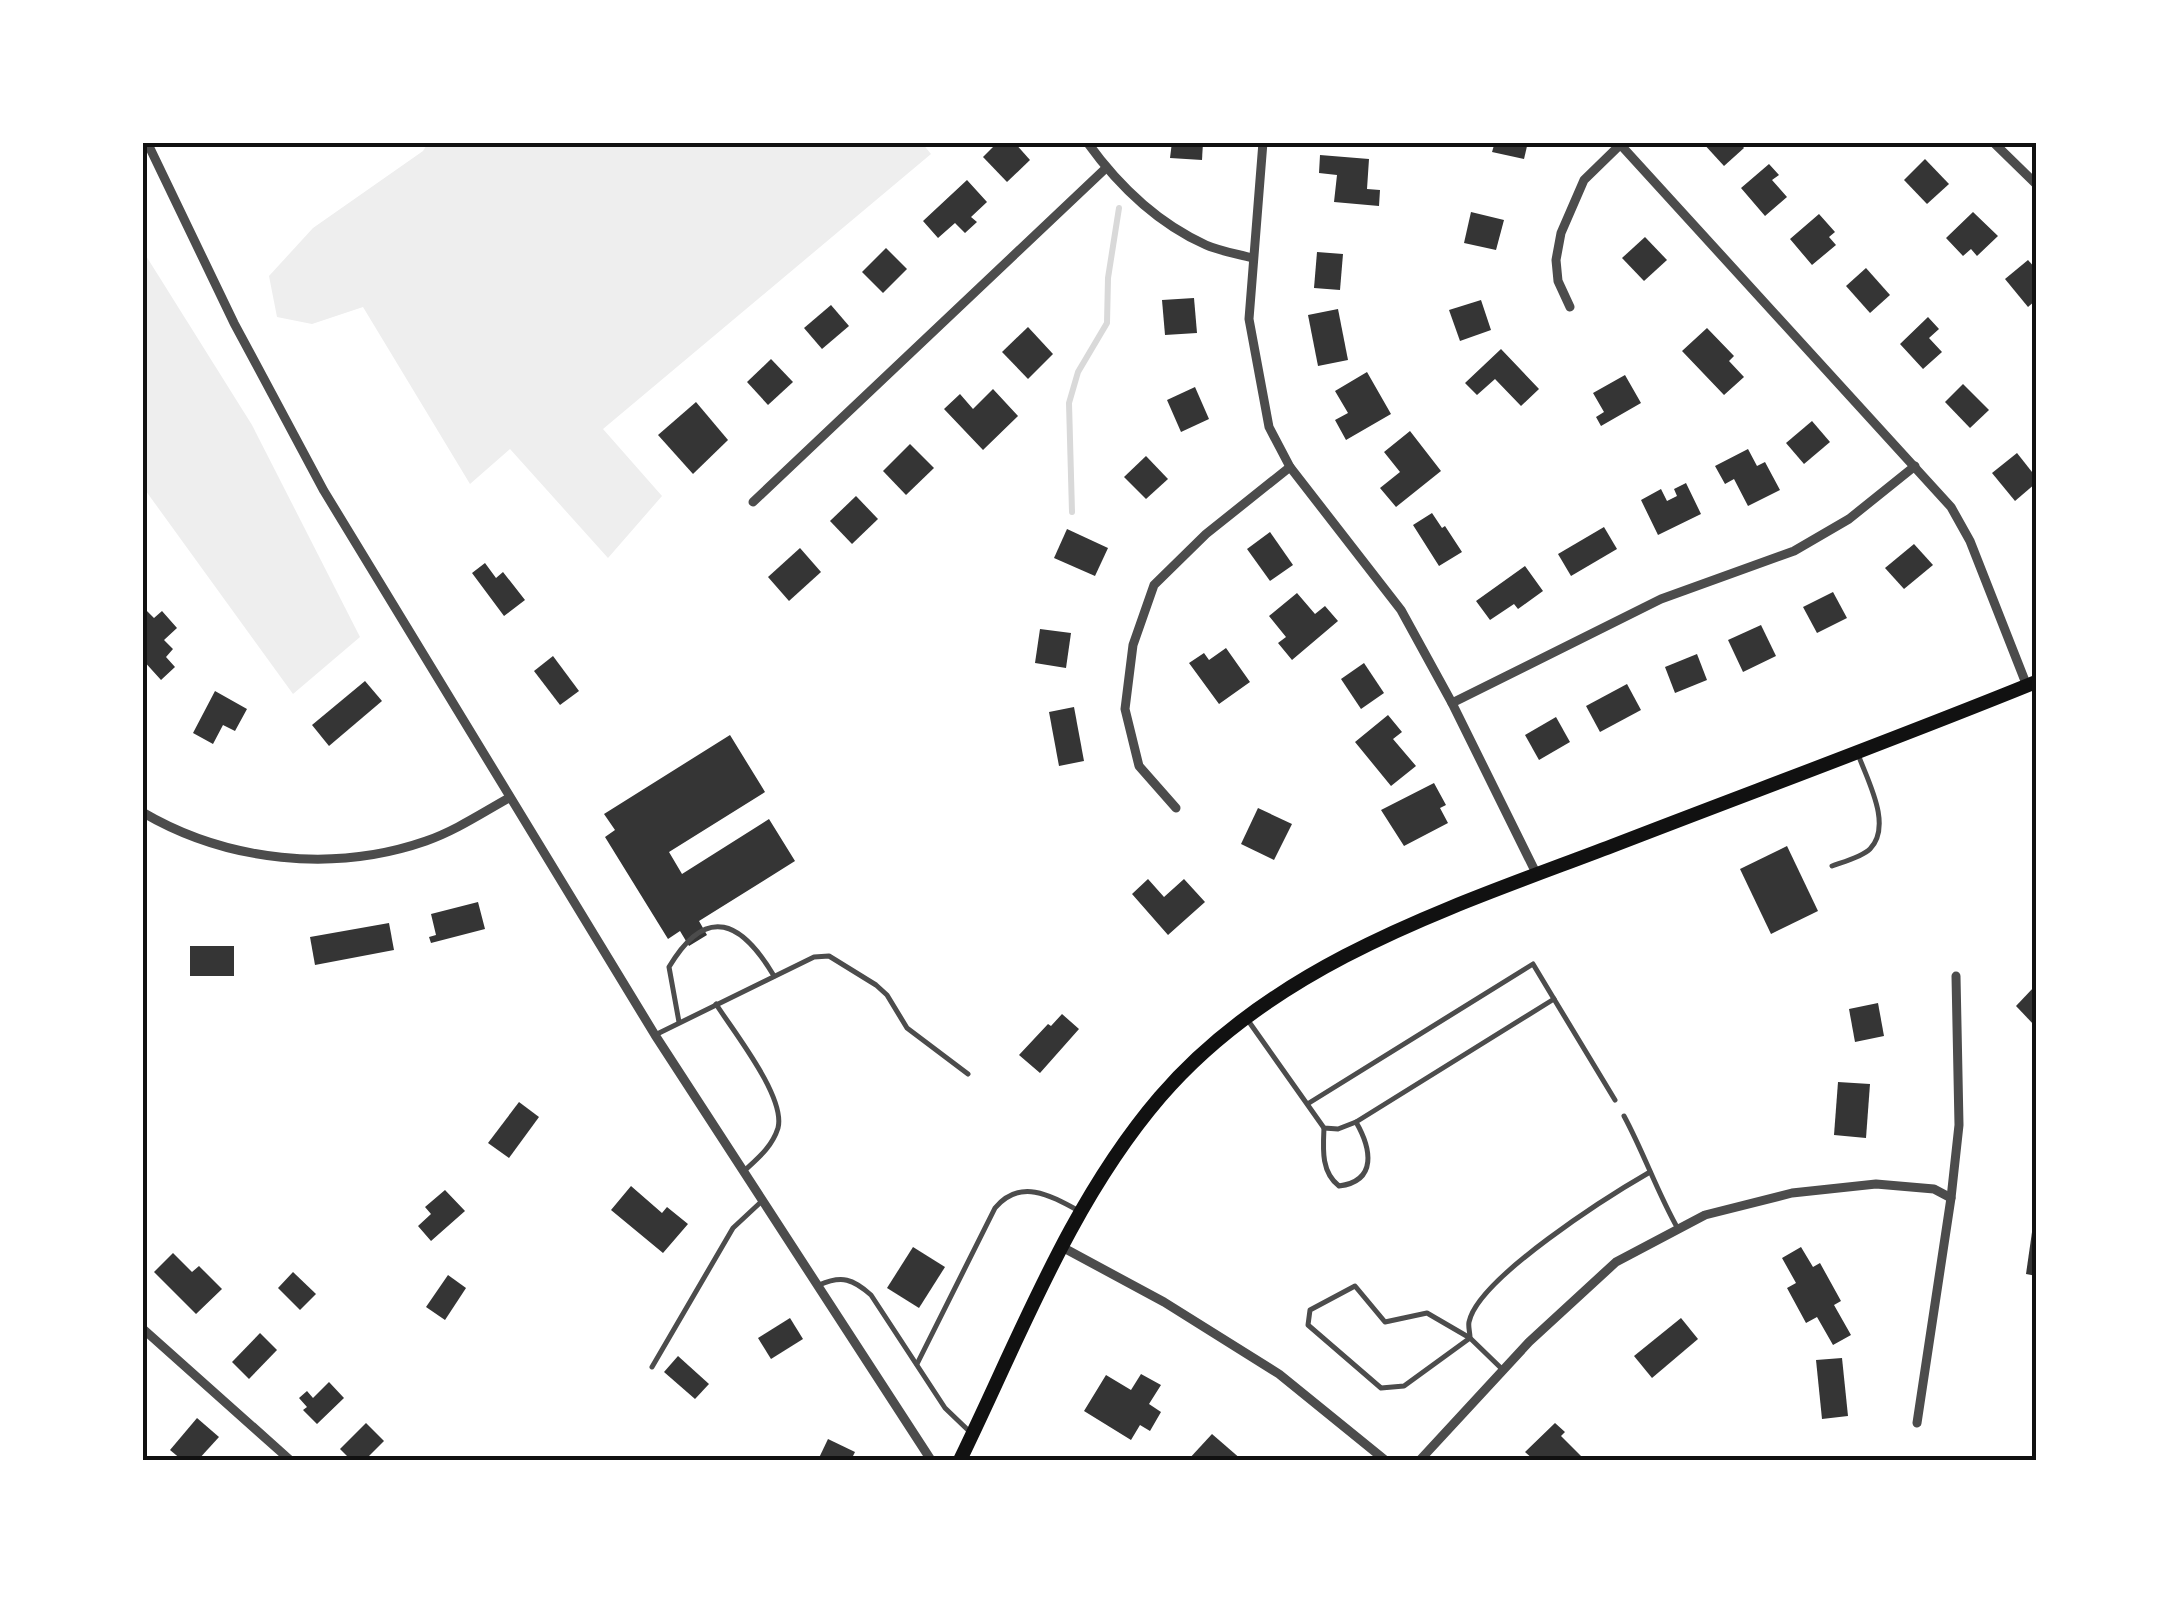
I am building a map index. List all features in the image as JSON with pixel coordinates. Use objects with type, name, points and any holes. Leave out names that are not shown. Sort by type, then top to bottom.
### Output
[{"type":"main road","points":[[960,1460],[1082,1212],[1152,1107],[1202,1052],[1245,1017],[1346,954],[1536,874],[2032,684]]},
{"type":"street","points":[[147,142],[234,323],[324,492],[656,1035],[931,1460]]},
{"type":"street","points":[[1088,142],[1106,168],[1145,207],[1206,245],[1252,258]]},
{"type":"street","points":[[1263,142],[1250,319],[1269,427],[1290,467],[1400,610],[1452,703],[1536,874]]},
{"type":"street","points":[[1993,142],[2036,184]]},
{"type":"street","points":[[1570,307],[1558,281],[1556,260],[1562,233],[1584,180],[1620,143],[1951,507],[2032,684]]},
{"type":"street","points":[[753,502],[1106,168]]},
{"type":"street","points":[[1452,703],[1661,599],[1794,551],[1849,519],[1915,466]]},
{"type":"street","points":[[1176,808],[1138,766],[1125,709],[1134,645],[1144,615],[1154,586],[1206,534],[1290,467]]},
{"type":"street","points":[[142,812],[229,848],[298,859],[341,860],[426,841],[509,798]]},
{"type":"street","points":[[1916,1423],[1951,1198],[1958,1125],[1956,976]]},
{"type":"street","points":[[1420,1460],[1528,1342],[1616,1262],[1705,1215],[1792,1193],[1876,1184],[1934,1190],[1951,1198]]},
{"type":"street","points":[[1062,1248],[1164,1302],[1278,1374],[1385,1460]]},
{"type":"street","points":[[142,1328],[290,1460]]},
{"type":"lane","points":[[1832,866],[1869,850],[1877,836],[1880,818],[1857,751]]},
{"type":"lane","points":[[679,1023],[669,966],[686,941],[704,930],[726,926],[740,932],[756,946],[774,976]]},
{"type":"lane","points":[[656,1035],[814,957],[829,956],[876,985],[908,1028],[968,1074]]},
{"type":"lane","points":[[1309,1103],[1532,964],[1614,1100]]},
{"type":"lane","points":[[1324,1128],[1338,1129],[1356,1122],[1554,998]]},
{"type":"lane","points":[[716,1004],[772,1092],[780,1116],[767,1150],[744,1171]]},
{"type":"lane","points":[[1245,1017],[1324,1128],[1328,1176],[1339,1186],[1349,1185],[1366,1174],[1370,1159],[1367,1142],[1356,1122]]},
{"type":"lane","points":[[1624,1116],[1678,1229]]},
{"type":"lane","points":[[1470,1338],[1469,1320],[1495,1283],[1598,1202],[1650,1172]]},
{"type":"lane","points":[[916,1364],[1003,1198],[1030,1190],[1048,1194],[1082,1212]]},
{"type":"lane","points":[[652,1367],[733,1228],[762,1201]]},
{"type":"lane","points":[[817,1286],[836,1278],[855,1280],[871,1295],[945,1408],[972,1434]]},
{"type":"lane","points":[[1470,1338],[1404,1386],[1381,1388],[1308,1326],[1310,1310],[1354,1286],[1385,1322],[1427,1313],[1470,1338],[1502,1370]]},
{"type":"shaded area","points":[[428,143],[922,143],[931,154],[603,429],[662,496],[608,558],[510,449],[470,484],[363,307],[312,324],[277,317],[269,276],[313,228],[423,151]]},
{"type":"shaded area","points":[[143,251],[252,425],[360,637],[293,694],[143,487]]},
{"type":"building","points":[[998,142],[1014,142],[1030,160],[1007,182],[983,157]]},
{"type":"building","points":[[1172,142],[1203,142],[1202,160],[1170,158]]},
{"type":"building","points":[[1495,142],[1528,142],[1524,159],[1492,152]]},
{"type":"building","points":[[1702,142],[1739,142],[1744,148],[1724,166]]},
{"type":"building","points":[[1320,155],[1369,159],[1367,189],[1380,190],[1379,206],[1334,202],[1337,175],[1319,173]]},
{"type":"building","points":[[1925,159],[1949,184],[1927,204],[1904,180]]},
{"type":"building","points":[[1769,164],[1779,175],[1772,180],[1787,197],[1765,216],[1741,188]]},
{"type":"building","points":[[967,180],[987,202],[971,217],[977,222],[965,233],[955,223],[938,238],[923,221]]},
{"type":"building","points":[[1471,212],[1504,220],[1496,250],[1464,243]]},
{"type":"building","points":[[1973,212],[1998,236],[1977,256],[1971,249],[1963,256],[1946,238]]},
{"type":"building","points":[[1819,214],[1835,232],[1829,237],[1836,245],[1812,265],[1790,239]]},
{"type":"building","points":[[1645,237],[1667,260],[1644,281],[1622,258]]},
{"type":"building","points":[[886,248],[907,269],[883,293],[862,272]]},
{"type":"building","points":[[1317,252],[1343,254],[1340,290],[1314,288]]},
{"type":"building","points":[[2028,260],[2036,269],[2036,300],[2028,307],[2005,279]]},
{"type":"building","points":[[1866,268],[1890,295],[1870,313],[1846,286]]},
{"type":"building","points":[[1194,298],[1197,333],[1165,335],[1162,300]]},
{"type":"building","points":[[1481,300],[1491,330],[1460,341],[1449,310]]},
{"type":"building","points":[[831,305],[849,326],[822,349],[804,328]]},
{"type":"building","points":[[1338,309],[1348,360],[1318,366],[1308,315]]},
{"type":"building","points":[[1928,317],[1939,329],[1929,338],[1942,352],[1923,369],[1900,344]]},
{"type":"building","points":[[1028,327],[1053,354],[1028,379],[1002,352]]},
{"type":"building","points":[[1707,328],[1734,356],[1729,361],[1744,377],[1724,395],[1682,351]]},
{"type":"building","points":[[1501,349],[1539,389],[1521,406],[1495,379],[1477,395],[1465,383]]},
{"type":"building","points":[[771,359],[793,382],[768,405],[747,382]]},
{"type":"building","points":[[1367,372],[1391,414],[1346,440],[1335,420],[1348,413],[1335,391]]},
{"type":"building","points":[[1625,375],[1641,403],[1601,426],[1596,417],[1604,412],[1593,393]]},
{"type":"building","points":[[1963,384],[1989,410],[1970,428],[1945,402]]},
{"type":"building","points":[[1195,387],[1209,419],[1181,432],[1167,400]]},
{"type":"building","points":[[993,389],[1018,416],[983,450],[944,409],[960,394],[973,409]]},
{"type":"building","points":[[696,402],[728,440],[693,474],[658,435]]},
{"type":"building","points":[[1812,421],[1830,442],[1804,464],[1786,443]]},
{"type":"building","points":[[1410,431],[1441,471],[1396,507],[1380,488],[1400,472],[1384,452]]},
{"type":"building","points":[[910,444],[934,468],[906,495],[883,471]]},
{"type":"building","points":[[1748,449],[1757,466],[1765,462],[1780,490],[1748,506],[1734,479],[1725,484],[1715,466]]},
{"type":"building","points":[[2017,453],[2036,477],[2036,483],[2015,501],[1992,473]]},
{"type":"building","points":[[1146,456],[1168,479],[1146,499],[1124,477]]},
{"type":"building","points":[[1686,483],[1701,514],[1658,535],[1641,500],[1661,489],[1667,501],[1677,496],[1674,489]]},
{"type":"building","points":[[856,496],[878,519],[852,544],[830,521]]},
{"type":"building","points":[[1432,513],[1462,552],[1439,566],[1413,525]]},
{"type":"building","points":[[1604,527],[1617,549],[1571,576],[1558,554]]},
{"type":"building","points":[[1067,529],[1108,548],[1095,576],[1054,558]]},
{"type":"building","points":[[1270,532],[1293,565],[1270,581],[1247,549]]},
{"type":"building","points":[[1914,544],[1933,565],[1904,589],[1885,568]]},
{"type":"building","points":[[800,548],[821,572],[789,601],[768,577]]},
{"type":"building","points":[[485,563],[496,578],[503,572],[525,600],[504,616],[472,573]]},
{"type":"building","points":[[1525,566],[1543,591],[1518,609],[1514,604],[1490,620],[1476,601]]},
{"type":"building","points":[[1833,592],[1847,618],[1817,633],[1803,607]]},
{"type":"building","points":[[1297,593],[1315,614],[1325,606],[1338,621],[1292,660],[1278,643],[1286,637],[1269,616]]},
{"type":"building","points":[[142,606],[154,618],[162,611],[177,628],[164,640],[173,649],[166,657],[175,667],[161,680],[142,659]]},
{"type":"building","points":[[1761,625],[1776,656],[1743,672],[1728,640]]},
{"type":"building","points":[[1040,629],[1071,633],[1066,668],[1035,663]]},
{"type":"building","points":[[1226,648],[1250,682],[1219,704],[1189,663],[1204,653],[1209,660]]},
{"type":"building","points":[[1697,654],[1707,680],[1675,693],[1665,667]]},
{"type":"building","points":[[553,656],[579,691],[560,705],[534,671]]},
{"type":"building","points":[[1364,663],[1384,693],[1361,709],[1341,679]]},
{"type":"building","points":[[365,681],[382,701],[329,746],[312,725]]},
{"type":"building","points":[[1627,684],[1641,710],[1600,732],[1586,706]]},
{"type":"building","points":[[215,691],[247,709],[235,731],[223,725],[213,744],[193,733]]},
{"type":"building","points":[[1074,707],[1084,761],[1059,766],[1049,712]]},
{"type":"building","points":[[1388,715],[1402,732],[1393,739],[1416,766],[1391,786],[1355,742]]},
{"type":"building","points":[[1556,717],[1570,742],[1539,760],[1525,735]]},
{"type":"building","points":[[730,735],[765,792],[669,852],[682,874],[769,819],[795,861],[699,921],[707,935],[689,946],[680,931],[668,939],[605,837],[615,830],[604,814]]},
{"type":"building","points":[[1434,783],[1446,805],[1440,808],[1448,823],[1404,846],[1381,810]]},
{"type":"building","points":[[1258,808],[1292,824],[1274,860],[1241,844]]},
{"type":"building","points":[[1787,846],[1818,911],[1771,934],[1740,869]]},
{"type":"building","points":[[1148,879],[1164,897],[1184,879],[1205,902],[1168,935],[1132,894]]},
{"type":"building","points":[[478,902],[485,929],[431,943],[429,937],[436,935],[431,914]]},
{"type":"building","points":[[389,923],[394,950],[315,965],[310,937]]},
{"type":"building","points":[[190,946],[234,946],[234,976],[190,976]]},
{"type":"building","points":[[2036,985],[2036,1027],[2016,1006]]},
{"type":"building","points":[[1878,1003],[1884,1036],[1855,1042],[1849,1009]]},
{"type":"building","points":[[1062,1014],[1079,1029],[1040,1073],[1019,1055]]},
{"type":"building","points":[[1838,1082],[1870,1084],[1866,1138],[1834,1135]]},
{"type":"building","points":[[519,1102],[539,1117],[509,1158],[488,1143]]},
{"type":"building","points":[[631,1186],[662,1213],[667,1207],[688,1224],[663,1253],[611,1210]]},
{"type":"building","points":[[445,1190],[465,1211],[431,1241],[418,1226],[431,1214],[425,1207]]},
{"type":"building","points":[[2036,1218],[2036,1276],[2026,1274]]},
{"type":"building","points":[[913,1247],[945,1267],[919,1308],[887,1288]]},
{"type":"building","points":[[1801,1247],[1813,1267],[1820,1263],[1841,1301],[1834,1305],[1851,1335],[1833,1345],[1817,1317],[1806,1323],[1787,1288],[1796,1283],[1782,1258]]},
{"type":"building","points":[[173,1253],[192,1272],[199,1266],[222,1289],[196,1314],[154,1272]]},
{"type":"building","points":[[293,1272],[316,1294],[300,1310],[278,1288]]},
{"type":"building","points":[[448,1275],[466,1288],[445,1320],[426,1307]]},
{"type":"building","points":[[790,1318],[803,1339],[771,1359],[758,1338]]},
{"type":"building","points":[[1681,1318],[1698,1339],[1652,1378],[1634,1356]]},
{"type":"building","points":[[260,1333],[277,1350],[249,1379],[232,1362]]},
{"type":"building","points":[[678,1356],[709,1384],[695,1399],[664,1372]]},
{"type":"building","points":[[1842,1358],[1848,1416],[1822,1419],[1816,1360]]},
{"type":"building","points":[[1141,1374],[1161,1385],[1149,1404],[1161,1412],[1150,1431],[1140,1425],[1131,1440],[1084,1411],[1106,1375],[1131,1390]]},
{"type":"building","points":[[329,1382],[344,1398],[317,1424],[303,1410],[307,1407],[299,1398],[307,1391],[313,1398]]},
{"type":"building","points":[[197,1418],[219,1437],[198,1460],[182,1460],[170,1450]]},
{"type":"building","points":[[366,1423],[384,1441],[365,1460],[351,1460],[340,1449]]},
{"type":"building","points":[[1555,1423],[1565,1432],[1561,1436],[1585,1460],[1534,1460],[1525,1452]]},
{"type":"building","points":[[1212,1434],[1242,1460],[1188,1460]]},
{"type":"building","points":[[828,1439],[855,1452],[851,1460],[818,1460]]},
{"type":"waterway","points":[[1072,512],[1069,403],[1078,372],[1107,323],[1108,278],[1119,208]]}]
